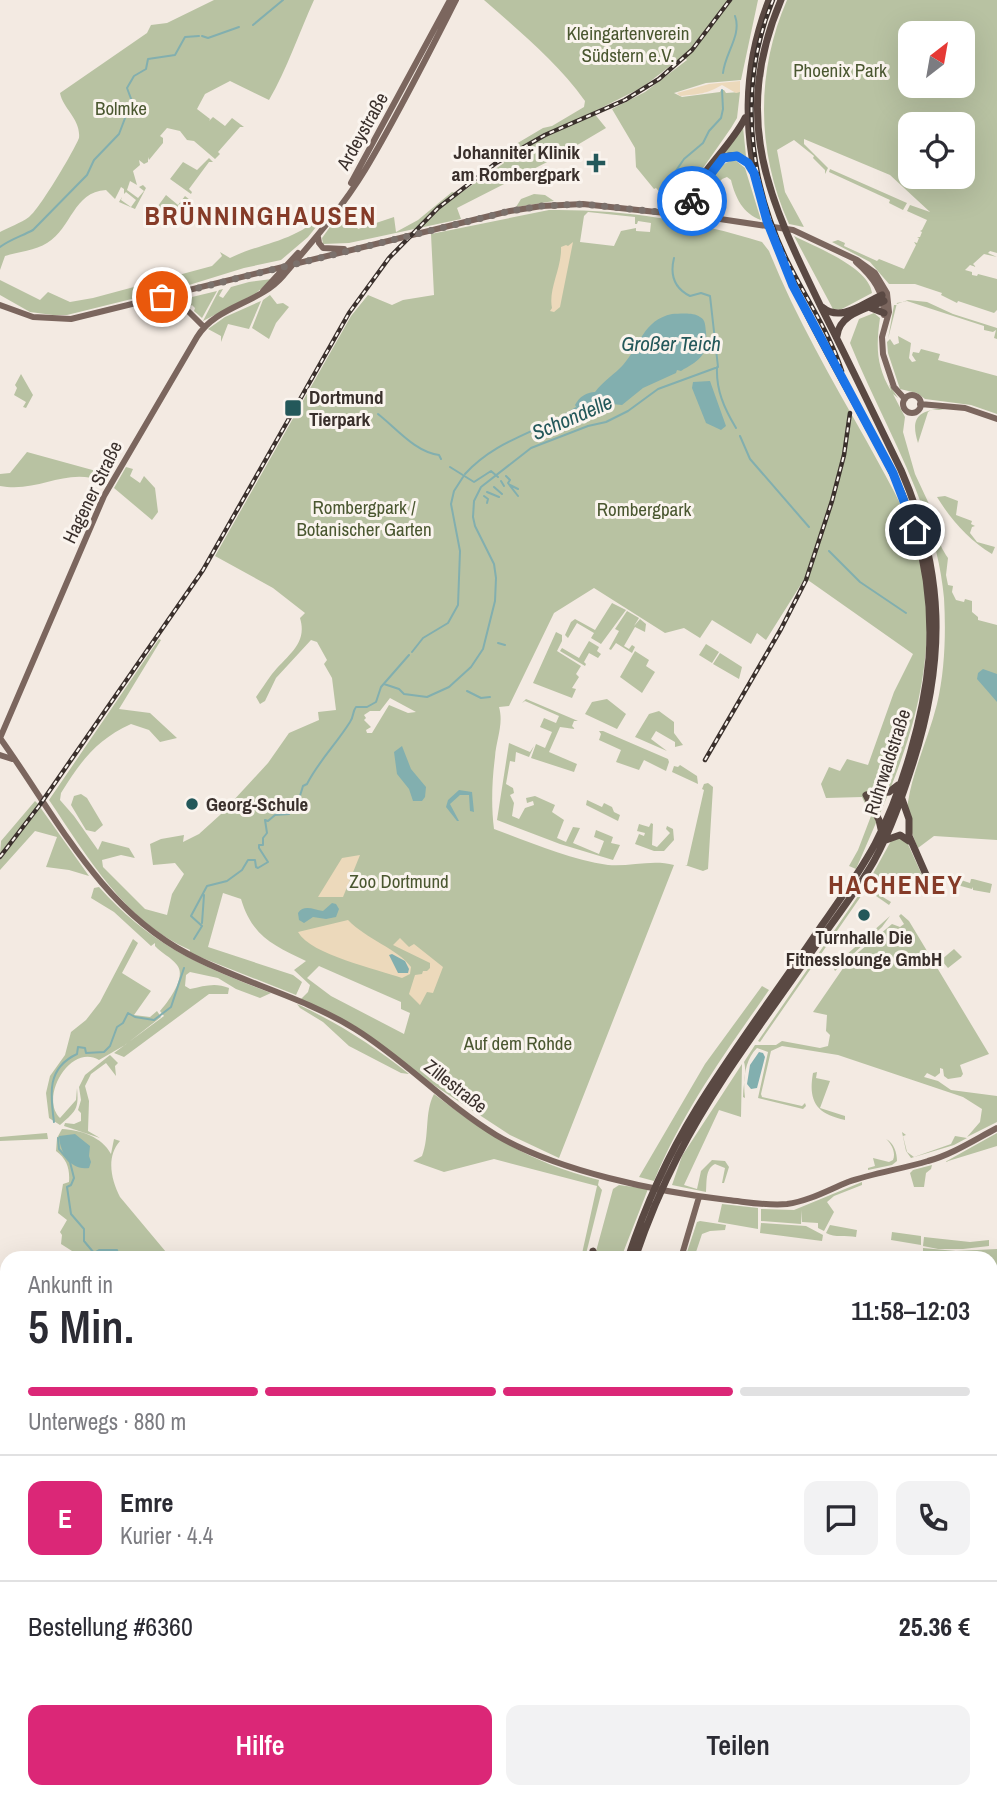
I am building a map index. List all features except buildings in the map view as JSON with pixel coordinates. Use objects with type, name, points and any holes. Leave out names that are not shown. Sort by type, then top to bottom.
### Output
[{"type":"highway","points":[[685,215],[691,193],[730,143],[747,114],[753,49],[769,0]]},
{"type":"highway","name":"Ruhrwaldstraße","points":[[635,1251],[662,1189],[700,1115],[847,902],[884,842],[903,794],[927,714],[933,645],[934,580],[916,508],[789,240],[766,181],[758,122],[762,61],[781,0]]},
{"type":"highway","name":"Ruhrwaldstraße","points":[[634,1251],[657,1183],[695,1111],[859,872],[881,831],[900,782],[921,710],[933,645],[925,573],[915,530],[902,494],[807,314],[774,238],[754,173],[747,114]]},
{"type":"highway","points":[[685,215],[695,195],[718,162],[726,156],[741,157],[754,173]]},
{"type":"highway","points":[[695,195],[696,207],[708,217]]},
{"type":"highway","points":[[819,302],[829,312],[839,314],[883,298]]},
{"type":"highway","points":[[838,340],[836,332],[844,319],[883,298]]},
{"type":"highway","points":[[870,307],[884,313]]},
{"type":"highway","points":[[881,831],[880,820],[866,795],[889,792],[900,782]]},
{"type":"highway","points":[[903,794],[909,823],[908,833],[927,877]]},
{"type":"highway","points":[[884,842],[892,836],[900,835],[912,844]]},
{"type":"main road","name":"Ardeystraße","points":[[285,267],[320,229],[360,169],[450,0]]},
{"type":"main road","name":"Ardeystraße","points":[[293,265],[365,170],[456,0]]},
{"type":"main road","points":[[0,305],[30,317],[65,320],[470,220],[542,206],[583,204],[708,217],[793,230],[867,266],[884,286],[889,307],[884,327]]},
{"type":"main road","points":[[319,234],[318,242],[323,248],[353,249]]},
{"type":"main road","points":[[843,253],[868,273],[883,298],[884,359],[895,390],[905,399]]},
{"type":"main road","name":"Hagener Straße","points":[[0,738],[108,489],[204,327],[222,313],[260,296],[293,265]]},
{"type":"main road","name":"Hagener Straße","points":[[260,296],[285,267]]},
{"type":"main road","points":[[172,295],[204,327]]},
{"type":"main road","points":[[905,399],[915,396],[920,404]]},
{"type":"main road","points":[[905,399],[903,406],[909,412],[917,411],[920,404]]},
{"type":"main road","points":[[920,404],[965,408],[997,419]]},
{"type":"main road","points":[[0,719],[10,714]]},
{"type":"main road","name":"Zillestraße","points":[[0,738],[96,877],[126,910],[167,942],[217,968],[309,1004],[339,1019],[379,1046],[464,1114],[522,1149],[558,1163],[674,1192],[775,1205],[794,1203],[850,1181],[938,1158],[997,1128]]},
{"type":"main road","points":[[0,755],[17,762]]},
{"type":"main road","points":[[683,1251],[698,1197]]},
{"type":"main road","points":[[696,1209],[709,1198]]},
{"type":"green space","name":"Bolmke","points":[[214,0],[314,0],[269,100],[230,81],[205,94],[197,109],[210,119],[209,121],[213,117],[225,126],[232,118],[244,127],[240,127],[215,159],[194,141],[187,140],[180,131],[167,128],[160,136],[163,143],[149,160],[148,157],[148,162],[144,164],[139,160],[140,165],[133,171],[137,185],[130,181],[127,190],[138,198],[144,191],[139,187],[143,185],[146,188],[135,209],[119,202],[122,197],[121,200],[131,207],[136,200],[126,192],[124,194],[121,187],[115,199],[106,190],[95,192],[79,204],[62,229],[47,243],[5,256],[0,270],[0,232],[34,212],[56,180],[79,138],[75,120],[60,93],[147,33],[151,25],[167,23]]},
{"type":"green space","name":"Kleingartenverein Südstern e.V.","points":[[484,0],[758,0],[741,80],[706,83],[674,93],[682,97],[721,90],[726,93],[740,92],[737,118],[678,204],[673,207],[636,167],[635,148],[612,109],[645,92],[687,60],[683,56],[643,87],[593,112],[606,128],[557,157],[457,208],[461,219],[349,243],[323,244],[322,238],[345,206],[358,229],[394,217],[396,232],[418,220],[452,192],[459,194],[504,163],[501,153],[584,107],[585,101],[562,73]]},
{"type":"green space","name":"Phoenix Park","points":[[787,0],[997,0],[997,253],[988,253],[997,257],[984,254],[973,264],[976,267],[970,265],[965,270],[972,272],[972,275],[997,279],[997,310],[994,313],[958,301],[957,303],[941,295],[942,293],[915,284],[889,284],[870,262],[832,242],[838,240],[845,243],[844,246],[877,261],[879,259],[904,269],[916,245],[914,242],[917,243],[917,237],[920,237],[920,231],[927,220],[907,211],[910,205],[930,212],[905,189],[975,189],[975,112],[898,112],[898,182],[890,175],[804,139],[804,144],[828,168],[825,174],[814,156],[794,140],[777,150],[785,192],[804,227],[789,224],[770,168],[766,140],[765,83],[770,55]]},
{"type":"green space","points":[[743,127],[746,156],[724,154]]},
{"type":"green space","points":[[209,158],[213,162],[209,162],[189,189],[191,194],[170,179],[183,162],[197,170]]},
{"type":"green space","points":[[735,160],[745,168],[761,220],[745,209],[727,177],[722,179],[707,199],[708,209],[699,201],[703,188],[712,175],[729,161]]},
{"type":"green space","points":[[830,169],[907,203],[903,210],[889,203],[890,200],[829,172]]},
{"type":"green space","points":[[534,194],[545,195],[554,201],[516,207],[521,199]]},
{"type":"green space","points":[[166,195],[178,205],[185,196],[190,200],[190,206],[183,218],[158,212],[158,206]]},
{"type":"green space","points":[[325,209],[329,211],[308,237],[281,260],[244,268],[176,289],[167,288],[164,291],[67,315],[30,312],[0,295],[0,280],[40,300],[48,292],[70,302],[93,298],[212,266],[222,256],[220,252],[230,258],[294,234],[316,220]]},
{"type":"green space","points":[[549,210],[576,210],[657,217],[762,242],[769,251],[814,347],[896,496],[910,525],[924,572],[927,628],[920,693],[904,753],[856,869],[849,866],[871,816],[862,797],[826,798],[821,784],[829,767],[840,771],[847,759],[868,765],[894,692],[913,654],[805,578],[766,640],[757,633],[751,644],[712,620],[700,638],[684,628],[665,633],[594,588],[554,613],[509,706],[499,707],[500,726],[493,784],[494,829],[550,850],[608,865],[674,865],[559,1158],[510,1135],[426,1080],[355,1026],[301,999],[308,992],[310,985],[294,970],[306,961],[265,938],[251,922],[241,899],[223,893],[208,947],[293,975],[302,982],[296,995],[190,953],[190,950],[167,938],[146,923],[109,886],[49,800],[159,639],[161,640],[119,709],[150,713],[177,738],[160,742],[149,730],[131,724],[119,730],[99,744],[83,761],[61,793],[60,800],[98,850],[102,841],[129,848],[135,858],[121,855],[102,860],[103,867],[145,909],[167,915],[172,894],[184,874],[175,863],[153,865],[150,844],[184,835],[183,842],[199,834],[268,763],[289,733],[319,720],[318,712],[336,710],[332,678],[324,664],[327,660],[317,642],[311,640],[276,678],[265,701],[260,704],[256,697],[299,642],[302,627],[300,618],[305,613],[273,588],[215,556],[351,316],[368,295],[392,305],[403,300],[434,295],[431,234]],"holes":[[[588,212],[635,217],[635,224],[638,221],[651,223],[650,232],[636,231],[636,228],[621,231],[614,246],[580,242],[584,216]],[[390,698],[416,712],[408,713],[389,705],[372,733],[367,733],[366,730],[371,727],[364,720],[364,715],[370,711],[380,711]],[[319,966],[401,1002],[401,1009],[410,1013],[404,1034],[331,996],[307,978]]]},
{"type":"green space","points":[[794,236],[852,266],[869,284],[872,293],[840,310],[833,309]]},
{"type":"green space","points":[[272,279],[255,294],[203,321],[219,290],[223,289],[219,296],[223,298],[231,287]]},
{"type":"green space","points":[[217,291],[202,318],[192,305],[189,307],[188,302],[192,297]]},
{"type":"green space","points":[[270,295],[277,304],[283,303],[289,307],[276,323],[269,339],[252,328],[263,300]]},
{"type":"green space","points":[[261,301],[249,329],[228,324],[221,342],[221,336],[208,329],[225,317]]},
{"type":"green space","points":[[903,302],[927,302],[953,314],[997,328],[997,339],[994,338],[996,330],[984,330],[984,326]]},
{"type":"green space","points":[[897,304],[888,339],[894,305]]},
{"type":"green space","points":[[874,313],[880,318],[880,364],[886,382],[898,398],[893,394],[905,417],[903,432],[915,474],[929,504],[942,523],[939,538],[948,558],[948,585],[953,586],[952,592],[956,600],[972,601],[972,612],[978,620],[997,625],[997,840],[934,836],[918,848],[907,814],[910,790],[934,716],[942,678],[944,598],[939,564],[920,499],[850,343],[859,319]]},
{"type":"green space","points":[[898,336],[911,343],[909,358],[912,362],[916,361],[913,352],[919,353],[921,349],[940,354],[938,360],[997,376],[997,414],[971,405],[925,399],[917,393],[900,389],[887,342],[890,339],[894,345],[899,343]]},
{"type":"green space","points":[[21,374],[33,395],[26,408],[23,407],[26,402],[14,395],[17,388],[15,385]]},
{"type":"green space","points":[[930,410],[918,443],[915,429],[917,419]]},
{"type":"green space","points":[[27,452],[107,474],[103,481],[76,477],[27,486],[0,486],[0,474],[10,473]]},
{"type":"green space","points":[[126,467],[133,469],[130,476],[140,483],[144,476],[155,488],[158,512],[152,520],[114,488]]},
{"type":"green space","points":[[945,496],[958,501],[956,515],[972,521],[971,524],[975,526],[970,533],[977,542],[995,547],[992,554],[968,536],[954,521],[937,497]]},
{"type":"green space","points":[[612,603],[626,610],[601,644],[591,638],[594,633],[577,623],[568,638],[565,635],[575,619],[595,630]]},
{"type":"green space","points":[[627,611],[639,618],[634,626],[640,619],[646,624],[645,632],[635,627],[624,646],[629,649],[632,645],[635,647],[632,653],[616,643],[609,649],[619,631],[615,629]]},
{"type":"green space","points":[[556,632],[562,635],[557,651],[581,666],[576,674],[579,677],[572,688],[576,689],[572,698],[533,683]]},
{"type":"green space","points":[[589,641],[599,647],[597,651],[601,654],[598,658],[589,653],[584,662],[585,666],[560,651],[562,648],[579,658]]},
{"type":"green space","points":[[706,644],[719,652],[712,663],[699,655]]},
{"type":"green space","points":[[635,651],[649,660],[646,666],[655,672],[642,693],[620,677]]},
{"type":"green space","points":[[720,653],[742,667],[739,679],[713,664]]},
{"type":"green space","points":[[526,699],[578,721],[574,721],[572,726],[575,729],[560,727],[549,752],[577,764],[574,772],[531,758],[536,744],[545,748],[552,732],[540,727],[544,718],[556,723],[559,716],[525,701],[522,703]]},
{"type":"green space","points":[[607,699],[626,714],[617,729],[585,714],[592,702]]},
{"type":"green space","points":[[659,711],[674,722],[674,733],[683,745],[675,747],[675,742],[656,731],[651,739],[667,751],[635,737],[649,714]]},
{"type":"green space","points":[[599,731],[668,759],[666,771],[644,760],[639,770],[616,762],[621,750],[599,740]]},
{"type":"green space","points":[[509,743],[530,752],[534,746],[529,757],[516,752],[515,762],[510,761],[506,784],[513,788],[514,793],[510,795],[514,803],[512,816],[519,819],[525,808],[534,805],[533,801],[527,803],[526,798],[535,796],[555,805],[552,812],[564,820],[557,838],[566,842],[573,827],[580,828],[573,843],[599,854],[604,841],[594,837],[596,830],[613,837],[611,843],[620,845],[613,860],[560,844],[497,820]]},
{"type":"green space","points":[[680,765],[697,776],[698,784],[672,772],[674,766]]},
{"type":"green space","points":[[708,783],[713,787],[708,869],[703,871],[685,865],[704,790],[702,789],[704,784]]},
{"type":"green space","points":[[81,794],[87,798],[103,825],[95,832],[86,830],[71,805],[74,796]]},
{"type":"green space","points":[[587,800],[602,807],[604,803],[612,807],[614,812],[620,815],[618,821],[586,805]]},
{"type":"green space","points":[[35,801],[39,805],[0,854],[1,841]]},
{"type":"green space","points":[[40,807],[89,876],[46,867],[57,837],[35,831],[0,870],[0,860]]},
{"type":"green space","points":[[651,823],[652,845],[657,847],[670,833],[666,829],[667,826],[673,829],[674,840],[664,851],[654,851],[635,844],[639,834],[644,836],[645,833],[637,831],[639,824],[649,827]]},
{"type":"green space","points":[[899,838],[907,842],[922,875],[895,893],[870,879],[891,841]]},
{"type":"green space","points":[[958,879],[970,883],[973,879],[992,884],[990,893],[957,885],[954,890],[950,882]]},
{"type":"green space","points":[[865,886],[891,902],[889,905],[866,889],[760,1042],[758,1041]]},
{"type":"green space","points":[[99,887],[138,924],[178,952],[271,993],[260,998],[236,989],[218,978],[190,972],[186,975],[185,986],[190,989],[219,985],[229,988],[228,994],[209,994],[124,1057],[114,1053],[164,1016],[160,1011],[175,989],[180,976],[175,962],[155,946],[155,943],[151,946],[114,912],[91,898],[94,888]]},
{"type":"green space","points":[[901,914],[909,921],[989,1054],[960,1065],[963,1074],[961,1077],[948,1079],[940,1068],[940,1073],[935,1077],[927,1073],[924,1077],[938,1081],[951,1090],[997,1096],[997,1122],[967,1137],[980,1122],[982,1109],[963,1097],[838,1055],[782,1046],[771,1051],[762,1097],[802,1106],[805,1103],[803,1109],[758,1098],[768,1052],[757,1048],[749,1059],[745,1074],[744,1062],[755,1045],[776,1045],[782,1041],[820,1048],[828,1046],[830,1035],[826,1031],[827,1015],[813,1012],[848,961],[892,924],[900,927],[904,924],[899,916]]},
{"type":"green space","points":[[890,916],[882,927],[835,971],[831,963],[835,965]]},
{"type":"green space","points":[[133,939],[138,943],[122,973],[151,991],[134,1015],[150,1017],[157,1011],[161,1017],[125,1045],[99,1060],[88,1057],[78,1059],[68,1066],[55,1086],[54,1109],[60,1118],[76,1100],[77,1088],[77,1105],[73,1113],[60,1125],[49,1118],[46,1093],[50,1076],[65,1055],[71,1032],[86,1020],[100,1002]]},
{"type":"green space","points":[[954,949],[962,957],[948,968],[941,960]]},
{"type":"green space","points":[[762,986],[769,990],[692,1106],[654,1181],[639,1177],[705,1064]]},
{"type":"green space","points":[[297,1004],[355,1036],[409,1074],[401,1073],[349,1046],[323,1022]]},
{"type":"green space","points":[[110,1055],[118,1063],[115,1066],[116,1076],[106,1063],[91,1074],[85,1086],[89,1101],[88,1131],[100,1138],[64,1126],[65,1123],[74,1124],[81,1121],[81,1113],[78,1110],[81,1100],[79,1087],[85,1075]]},
{"type":"green space","points":[[742,1064],[741,1117],[719,1110],[684,1185],[697,1189],[701,1171],[712,1160],[725,1161],[729,1167],[724,1183],[725,1168],[715,1164],[708,1172],[706,1192],[672,1185],[682,1156]]},
{"type":"green space","points":[[817,1072],[816,1078],[830,1081],[820,1108],[845,1116],[845,1120],[827,1114],[816,1105],[812,1083],[813,1073]]},
{"type":"green space","points":[[434,1094],[473,1123],[531,1156],[599,1180],[598,1185],[602,1190],[587,1251],[583,1251],[597,1186],[494,1159],[444,1172],[413,1161],[422,1156]]},
{"type":"green space","points":[[62,1129],[90,1135],[102,1143],[111,1154],[114,1139],[120,1141],[111,1161],[117,1190],[165,1251],[72,1251],[61,1244],[60,1232],[67,1220],[58,1213],[63,1184],[69,1182],[69,1177],[65,1161],[56,1151],[57,1138]]},
{"type":"green space","points":[[902,1132],[906,1135],[903,1136],[907,1152],[914,1157],[951,1144],[955,1136],[967,1138],[954,1145],[911,1158],[906,1151]]},
{"type":"green space","points":[[47,1133],[48,1139],[0,1141],[0,1137]]},
{"type":"green space","points":[[997,1133],[997,1146],[945,1162]]},
{"type":"green space","points":[[886,1139],[894,1148],[897,1161],[892,1165],[868,1170],[875,1166],[873,1158],[889,1162],[893,1160],[893,1149]]},
{"type":"green space","points":[[932,1165],[926,1173],[924,1187],[914,1187],[910,1173]]},
{"type":"green space","points":[[862,1182],[862,1185],[834,1196],[827,1202],[834,1212],[824,1231],[818,1228],[818,1223],[802,1222],[802,1210],[801,1224],[761,1221],[761,1209],[794,1210]]},
{"type":"green space","points":[[619,1185],[648,1189],[624,1251],[596,1251],[613,1189]]},
{"type":"green space","points":[[722,1204],[758,1208],[758,1229],[718,1222]]},
{"type":"green space","points":[[697,1222],[726,1225],[725,1230],[702,1234],[696,1251],[687,1251]]},
{"type":"green space","points":[[761,1223],[806,1226],[823,1235],[822,1241],[760,1233]]},
{"type":"green space","points":[[830,1225],[857,1230],[856,1237],[826,1233]]},
{"type":"green space","points":[[892,1232],[921,1236],[921,1245],[891,1240]]},
{"type":"green space","points":[[924,1237],[970,1242],[989,1240],[989,1246],[938,1249],[923,1246]]},
{"type":"green space","points":[[923,1248],[956,1251],[923,1251]]},
{"type":"green space","points":[[997,1249],[997,1251],[956,1251]]},
{"type":"sand","points":[[740,81],[740,92],[736,93],[722,85],[698,94],[680,96],[677,93],[709,84]]},
{"type":"sand","points":[[573,242],[560,307],[554,312],[550,311],[561,247]]},
{"type":"sand","points":[[360,855],[343,897],[318,897],[342,858]]},
{"type":"sand","points":[[348,920],[405,961],[411,967],[410,974],[402,978],[330,954],[316,948],[298,932]]},
{"type":"sand","points":[[400,938],[409,947],[414,944],[443,967],[433,993],[427,992],[420,1005],[409,994],[415,975],[427,971],[430,963],[393,945]]},
{"type":"water","points":[[715,191],[723,192],[726,198],[721,206],[713,208],[707,203]]},
{"type":"water","name":"Großer Teich","points":[[694,314],[705,323],[706,347],[698,360],[643,388],[622,405],[611,404],[601,397],[587,410],[578,410],[575,405],[579,400],[586,394],[595,392],[620,368],[648,328],[662,317]]},
{"type":"water","points":[[710,381],[726,426],[721,430],[706,423],[692,388],[693,382]]},
{"type":"water","points":[[983,669],[997,674],[997,702],[977,679],[978,673]]},
{"type":"water","points":[[402,746],[411,769],[426,787],[422,801],[413,801],[409,789],[397,774],[394,752]]},
{"type":"water","points":[[459,790],[472,792],[474,812],[470,811],[469,795],[460,795],[450,804],[457,821],[446,807],[448,800]]},
{"type":"water","points":[[332,903],[339,909],[336,917],[313,917],[304,923],[299,920],[300,910],[309,908],[323,911]]},
{"type":"water","points":[[389,955],[405,961],[408,973],[398,973]]},
{"type":"water","points":[[759,1052],[765,1057],[757,1088],[751,1089],[747,1084],[750,1065]]},
{"type":"water","points":[[75,1134],[90,1146],[89,1168],[76,1167],[67,1159],[61,1148],[59,1136]]},
{"type":"waterway","points":[[253,25],[283,0]]},
{"type":"waterway","name":"Schondelle","points":[[723,73],[735,37],[735,16]]},
{"type":"waterway","points":[[202,36],[208,38],[239,27]]},
{"type":"waterway","points":[[0,247],[33,230],[87,175],[94,160],[119,134],[133,104],[127,88],[134,76],[146,69],[148,59],[175,55],[185,37],[199,36]]},
{"type":"waterway","name":"Schondelle","points":[[675,203],[673,175],[684,159],[703,143],[709,131],[721,118],[722,90]]},
{"type":"waterway","name":"Schondelle","points":[[384,684],[399,689],[404,694],[427,697],[449,687],[471,667],[483,649],[495,601],[496,578],[494,564],[473,517],[474,501],[481,487],[531,448],[588,426],[606,422],[628,411],[658,389],[718,367],[710,296],[701,293],[690,296],[680,289],[673,275],[674,258]]},
{"type":"waterway","points":[[717,367],[722,399],[736,428]]},
{"type":"waterway","points":[[465,474],[490,452],[576,408]]},
{"type":"waterway","points":[[378,414],[406,439],[430,453],[439,455],[441,459]]},
{"type":"waterway","points":[[740,436],[750,459],[809,527]]},
{"type":"waterway","points":[[450,467],[474,482],[491,471],[498,477]]},
{"type":"waterway","points":[[506,476],[518,496]]},
{"type":"waterway","points":[[412,652],[423,638],[448,623],[458,605],[460,551],[451,504],[454,491],[463,477]]},
{"type":"waterway","points":[[501,481],[504,486]]},
{"type":"waterway","points":[[510,485],[518,489]]},
{"type":"waterway","points":[[494,487],[502,494]]},
{"type":"waterway","points":[[487,492],[499,497]]},
{"type":"waterway","points":[[484,496],[488,499],[487,503]]},
{"type":"waterway","points":[[829,551],[860,582],[906,613]]},
{"type":"waterway","points":[[498,643],[505,645]]},
{"type":"waterway","name":"Schondelle","points":[[194,939],[202,926],[191,916],[207,886],[227,881],[242,870],[248,860],[255,860],[258,868],[268,862],[259,848],[259,845],[263,845],[263,838],[267,833],[265,820],[268,821],[275,815],[289,814],[289,805],[299,799],[303,786],[345,730],[356,707],[367,707],[376,702],[381,687],[409,655]]},
{"type":"waterway","points":[[467,691],[481,698],[490,697]]},
{"type":"waterway","points":[[202,923],[204,895]]},
{"type":"waterway","name":"Schondelle","points":[[54,1122],[52,1091],[55,1074],[60,1066],[77,1054],[78,1047],[85,1048],[86,1053],[104,1052],[128,1013],[154,1020],[171,1007],[184,968]]},
{"type":"waterway","name":"Schondelle","points":[[58,1138],[59,1149],[70,1162],[74,1178],[67,1187],[71,1214],[84,1229],[84,1241],[92,1251]]},
{"type":"waterway","name":"Schondelle","points":[[97,1251],[117,1251]]},
{"type":"railway","points":[[0,857],[39,806],[203,570],[349,313],[389,258],[438,208],[496,163],[545,135],[625,100],[659,79],[692,50],[730,0]]},
{"type":"railway","points":[[773,0],[755,65],[752,131],[756,164],[774,229],[842,371]]},
{"type":"railway","points":[[705,760],[781,629],[806,580],[832,501],[844,455],[850,413]]},
{"type":"way so far","points":[[162,297],[510,211],[583,204],[687,215],[692,201]]},
{"type":"place","name":"Johanniter Klinik am Rombergpark","points":[[596,163]]},
{"type":"place","name":"Dortmund Tierpark","points":[[293,408]]},
{"type":"place","name":"Georg-Schule","points":[[192,804]]},
{"type":"place","name":"Turnhalle Die Fitnesslounge GmbH","points":[[864,915]]},
{"type":"district","name":"BRÜNNINGHAUSEN","points":[[261,215]]},
{"type":"district","name":"HACHENEY","points":[[896,884]]},
{"type":"route","points":[[692,201],[723,158],[741,157],[751,168],[767,221],[793,286],[893,473],[915,530]]},
{"type":"park label","name":"Rombergpark","points":[[644,509]]},
{"type":"park label","name":"Rombergpark / Botanischer Garten","points":[[364,518]]},
{"type":"park label","name":"Zoo Dortmund","points":[[399,881]]},
{"type":"park label","name":"Auf dem Rohde","points":[[518,1043]]}]
